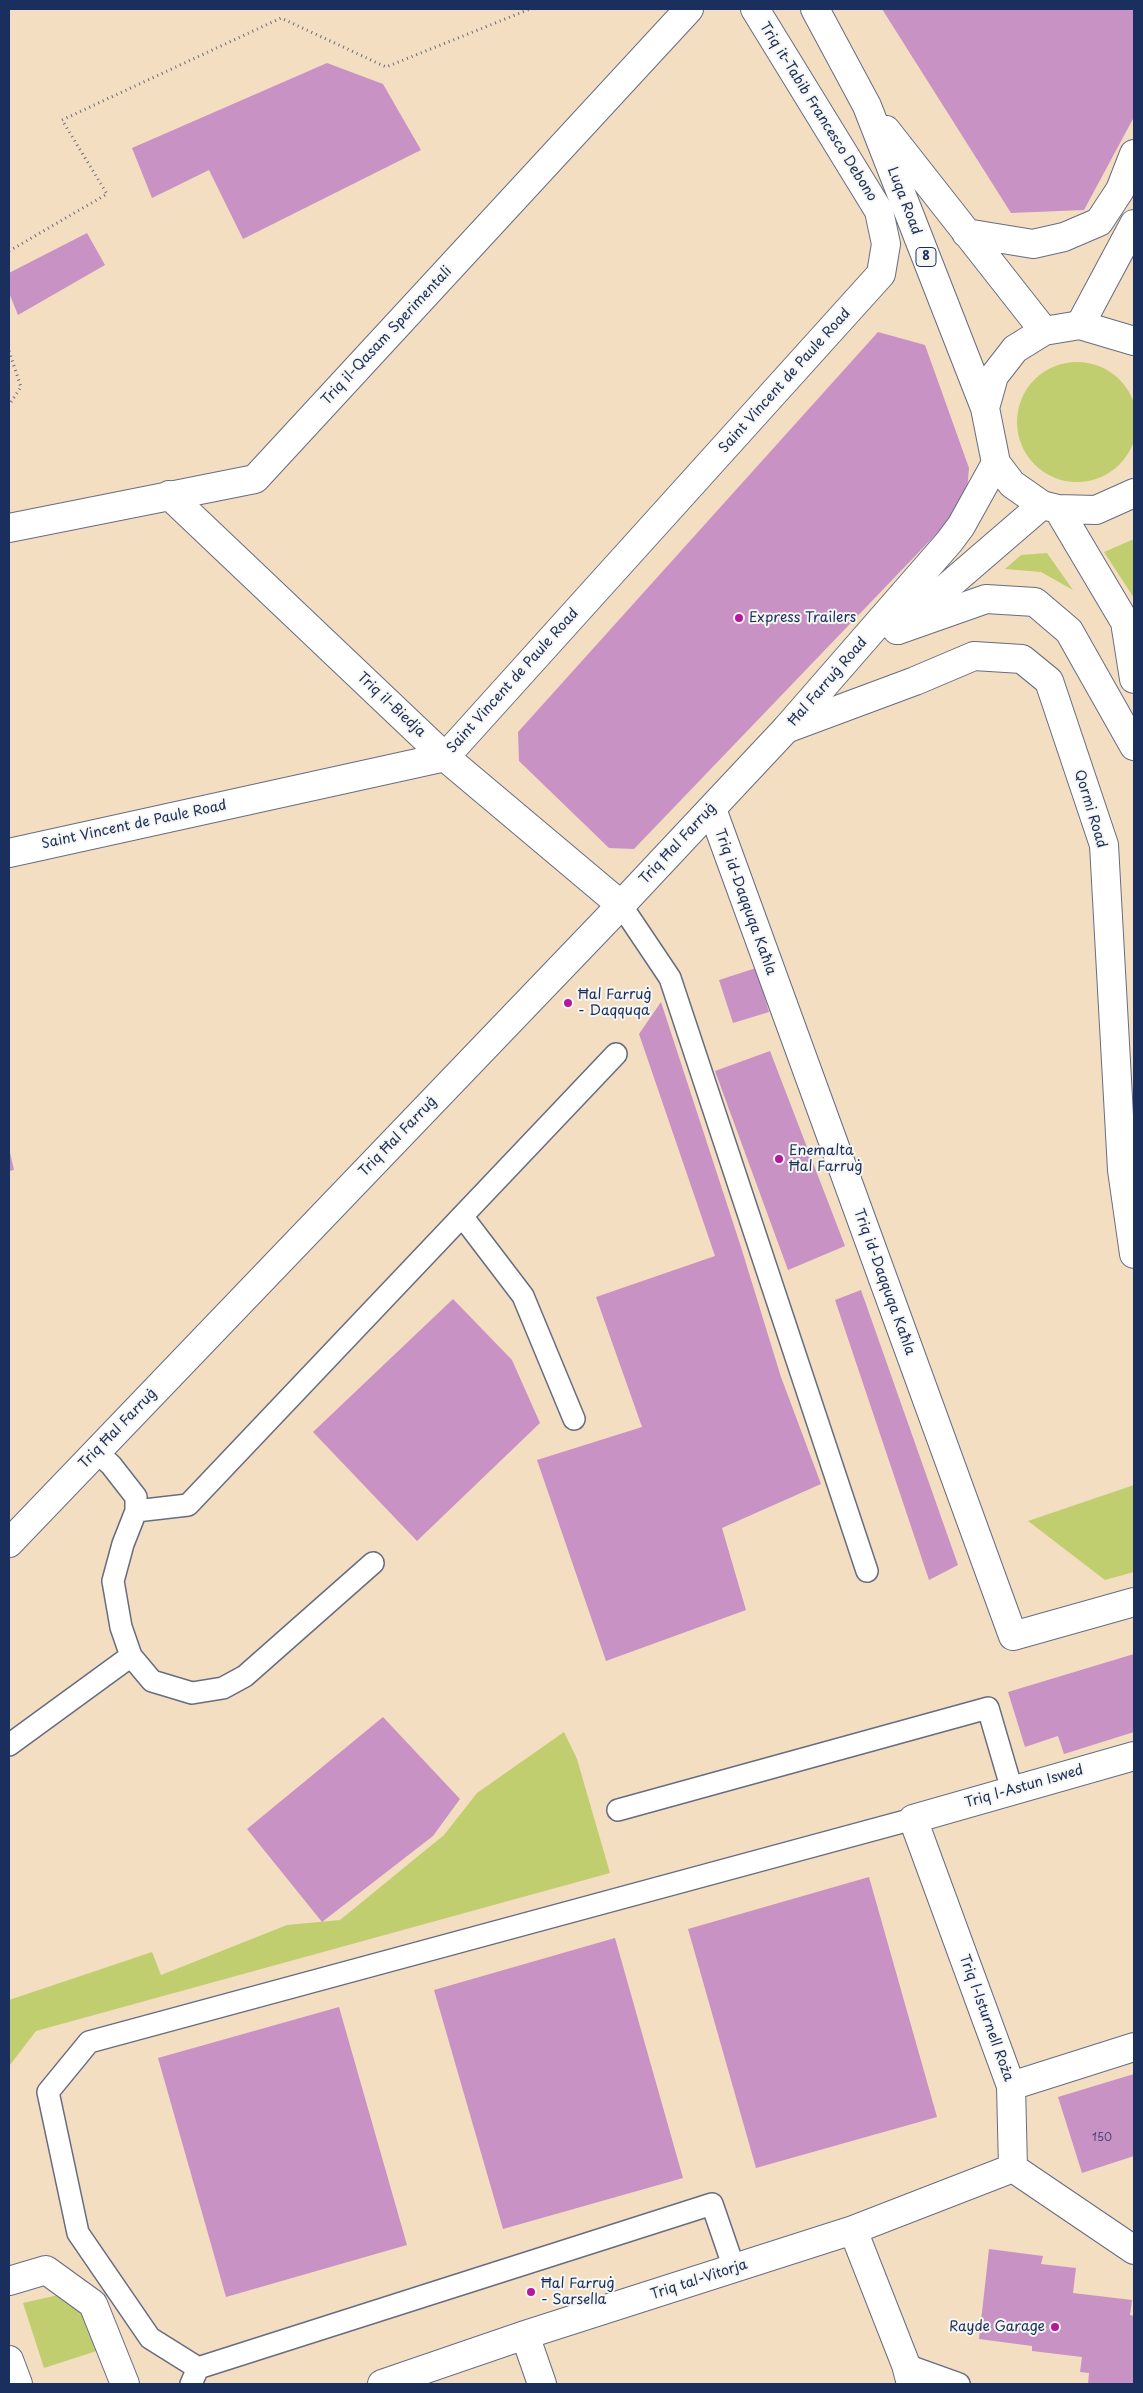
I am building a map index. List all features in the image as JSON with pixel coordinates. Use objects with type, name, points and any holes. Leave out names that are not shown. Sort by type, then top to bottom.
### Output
[{"type":"main road","name":"Triq il-Qasam Sperimentali","points":[[9,528],[254,479],[689,9]]},
{"type":"main road","name":"Triq it-Tabib Francesco Debono","points":[[755,9],[879,211],[886,244],[881,274]]},
{"type":"main road","name":"Luqa Road","points":[[814,9],[867,106],[985,408]]},
{"type":"main road","name":"Luqa Road","points":[[867,106],[1044,331]]},
{"type":"main road","points":[[966,233],[1033,244],[1064,237],[1099,222],[1120,190],[1134,154]]},
{"type":"main road","points":[[1080,325],[1134,224]]},
{"type":"main road","name":"Saint Vincent de Paule Road","points":[[9,853],[445,757],[881,274]]},
{"type":"main road","name":"8","points":[[1134,342],[1080,325],[1044,331],[1015,349],[994,376],[985,408],[996,463],[1012,484],[1050,507],[1125,622],[1134,679]]},
{"type":"main road","name":"Ħal Farruġ Road","points":[[786,729],[961,526],[996,463]]},
{"type":"main road","points":[[1050,507],[1096,510],[1134,492]]},
{"type":"main road","name":"Triq il-Biedja","points":[[169,495],[445,757],[621,905]]},
{"type":"main road","name":"Ħal Farruġ Road","points":[[786,729],[898,630],[1050,507]]},
{"type":"main road","points":[[898,630],[986,599],[1035,602],[1069,631],[1134,746]]},
{"type":"main road","name":"Qormi Road","points":[[786,729],[915,681],[974,656],[1022,659],[1049,681],[1104,845],[1122,1170],[1134,1254]]},
{"type":"main road","name":"Triq Ħal Farruġ","points":[[9,1543],[18,1524],[97,1452],[712,810],[786,729]]},
{"type":"main road","name":"Triq id-Daqquqa Kaħla","points":[[712,810],[1013,1636],[1134,1602]]},
{"type":"main road","name":"Triq l-Astun Iswed","points":[[913,1819],[1134,1756]]},
{"type":"main road","name":"Triq l-Isturnell Roża","points":[[913,1819],[1011,2086],[1013,2168]]},
{"type":"main road","points":[[1011,2086],[1134,2047]]},
{"type":"main road","points":[[1013,2168],[1134,2250]]},
{"type":"main road","name":"Triq tal-Vitorja","points":[[382,2384],[525,2335],[853,2230],[1013,2168]]},
{"type":"main road","points":[[853,2230],[909,2375]]},
{"type":"main road","points":[[9,2280],[46,2270],[93,2304],[125,2384]]},
{"type":"main road","points":[[525,2335],[542,2384]]},
{"type":"main road","points":[[9,2360],[18,2384]]},
{"type":"lane","points":[[621,905],[670,978],[867,1571]]},
{"type":"lane","points":[[136,1511],[188,1505],[616,1054]]},
{"type":"lane","points":[[462,1216],[523,1296],[574,1419]]},
{"type":"lane","points":[[97,1452],[111,1465],[136,1497],[136,1511],[123,1544],[113,1580],[121,1628],[131,1656],[152,1681],[192,1693],[223,1688],[245,1676],[373,1563]]},
{"type":"lane","points":[[9,1745],[131,1656]]},
{"type":"lane","points":[[618,1810],[988,1708],[1012,1790]]},
{"type":"lane","points":[[734,2268],[712,2204],[194,2376],[150,2338],[78,2234],[48,2092],[89,2042],[913,1819]]},
{"type":"lane","points":[[909,2375],[959,2384]]},
{"type":"path","points":[[9,251],[107,194],[62,120],[263,26],[281,18],[386,67],[530,9]]},
{"type":"path","points":[[9,351],[21,387],[9,405]]},
{"type":"green space","points":[[1077,362],[1100,367],[1110,372],[1119,380],[1127,389],[1132,399],[1137,422],[1132,445],[1127,455],[1119,464],[1110,472],[1100,477],[1077,482],[1054,477],[1044,472],[1035,464],[1027,455],[1022,445],[1017,422],[1022,399],[1027,389],[1035,380],[1044,372],[1054,367]]},
{"type":"green space","points":[[1134,539],[1134,598],[1104,552]]},
{"type":"green space","points":[[1047,553],[1073,590],[1041,572],[1005,569],[1021,555]]},
{"type":"green space","points":[[1134,1485],[1134,1572],[1105,1580],[1028,1521]]},
{"type":"green space","points":[[564,1732],[577,1759],[610,1873],[36,2031],[10,2065],[9,2074],[9,2000],[152,1952],[161,1975],[287,1925],[340,1920],[444,1835],[477,1793]]},
{"type":"green space","points":[[67,2293],[109,2347],[44,2368],[23,2303]]},
{"type":"building","points":[[882,9],[1134,9],[1134,117],[1084,210],[1011,213]]},
{"type":"building","points":[[327,63],[383,84],[421,150],[243,239],[209,170],[152,198],[132,148]]},
{"type":"building","points":[[87,233],[105,265],[18,315],[9,293],[9,273]]},
{"type":"building","name":"Express Trailers","points":[[878,332],[925,345],[969,468],[966,503],[634,849],[609,848],[519,761],[518,732]]},
{"type":"building","points":[[756,968],[769,1012],[733,1023],[719,980]]},
{"type":"building","points":[[661,1002],[741,1247],[781,1377],[821,1484],[722,1528],[746,1610],[606,1661],[537,1460],[642,1427],[596,1297],[715,1256],[639,1034]]},
{"type":"building","name":"Enemalta Ħal Farruġ","points":[[770,1051],[845,1246],[788,1270],[715,1071]]},
{"type":"building","points":[[9,1148],[14,1170],[9,1171]]},
{"type":"building","points":[[861,1290],[958,1565],[929,1580],[835,1300]]},
{"type":"building","points":[[453,1299],[512,1360],[540,1423],[417,1541],[313,1432]]},
{"type":"building","points":[[1134,1654],[1134,1732],[1064,1754],[1058,1736],[1025,1747],[1008,1692]]},
{"type":"building","points":[[383,1717],[460,1799],[433,1836],[322,1922],[247,1829]]},
{"type":"building","points":[[869,1877],[937,2117],[756,2168],[688,1929]]},
{"type":"building","points":[[615,1938],[683,2178],[503,2229],[434,1990]]},
{"type":"building","points":[[339,2007],[407,2245],[226,2297],[158,2058]]},
{"type":"building","points":[[1134,2074],[1134,2156],[1082,2173],[1058,2097]]},
{"type":"building","name":"Rayde Garage","points":[[989,2249],[1043,2256],[1041,2264],[1076,2268],[1073,2293],[1132,2300],[1130,2315],[1134,2316],[1134,2384],[1088,2384],[1089,2373],[1080,2372],[1082,2357],[1032,2351],[1032,2346],[979,2339]]},
{"type":"place","name":"Express Trailers","points":[[739,618]]},
{"type":"place","name":"Ħal Farruġ - Daqquqa","points":[[568,1003]]},
{"type":"place","name":"Enemalta Ħal Farruġ","points":[[779,1159]]},
{"type":"place","name":"Ħal Farruġ - Sarsella","points":[[531,2292]]},
{"type":"place","name":"Rayde Garage","points":[[1055,2327]]}]
